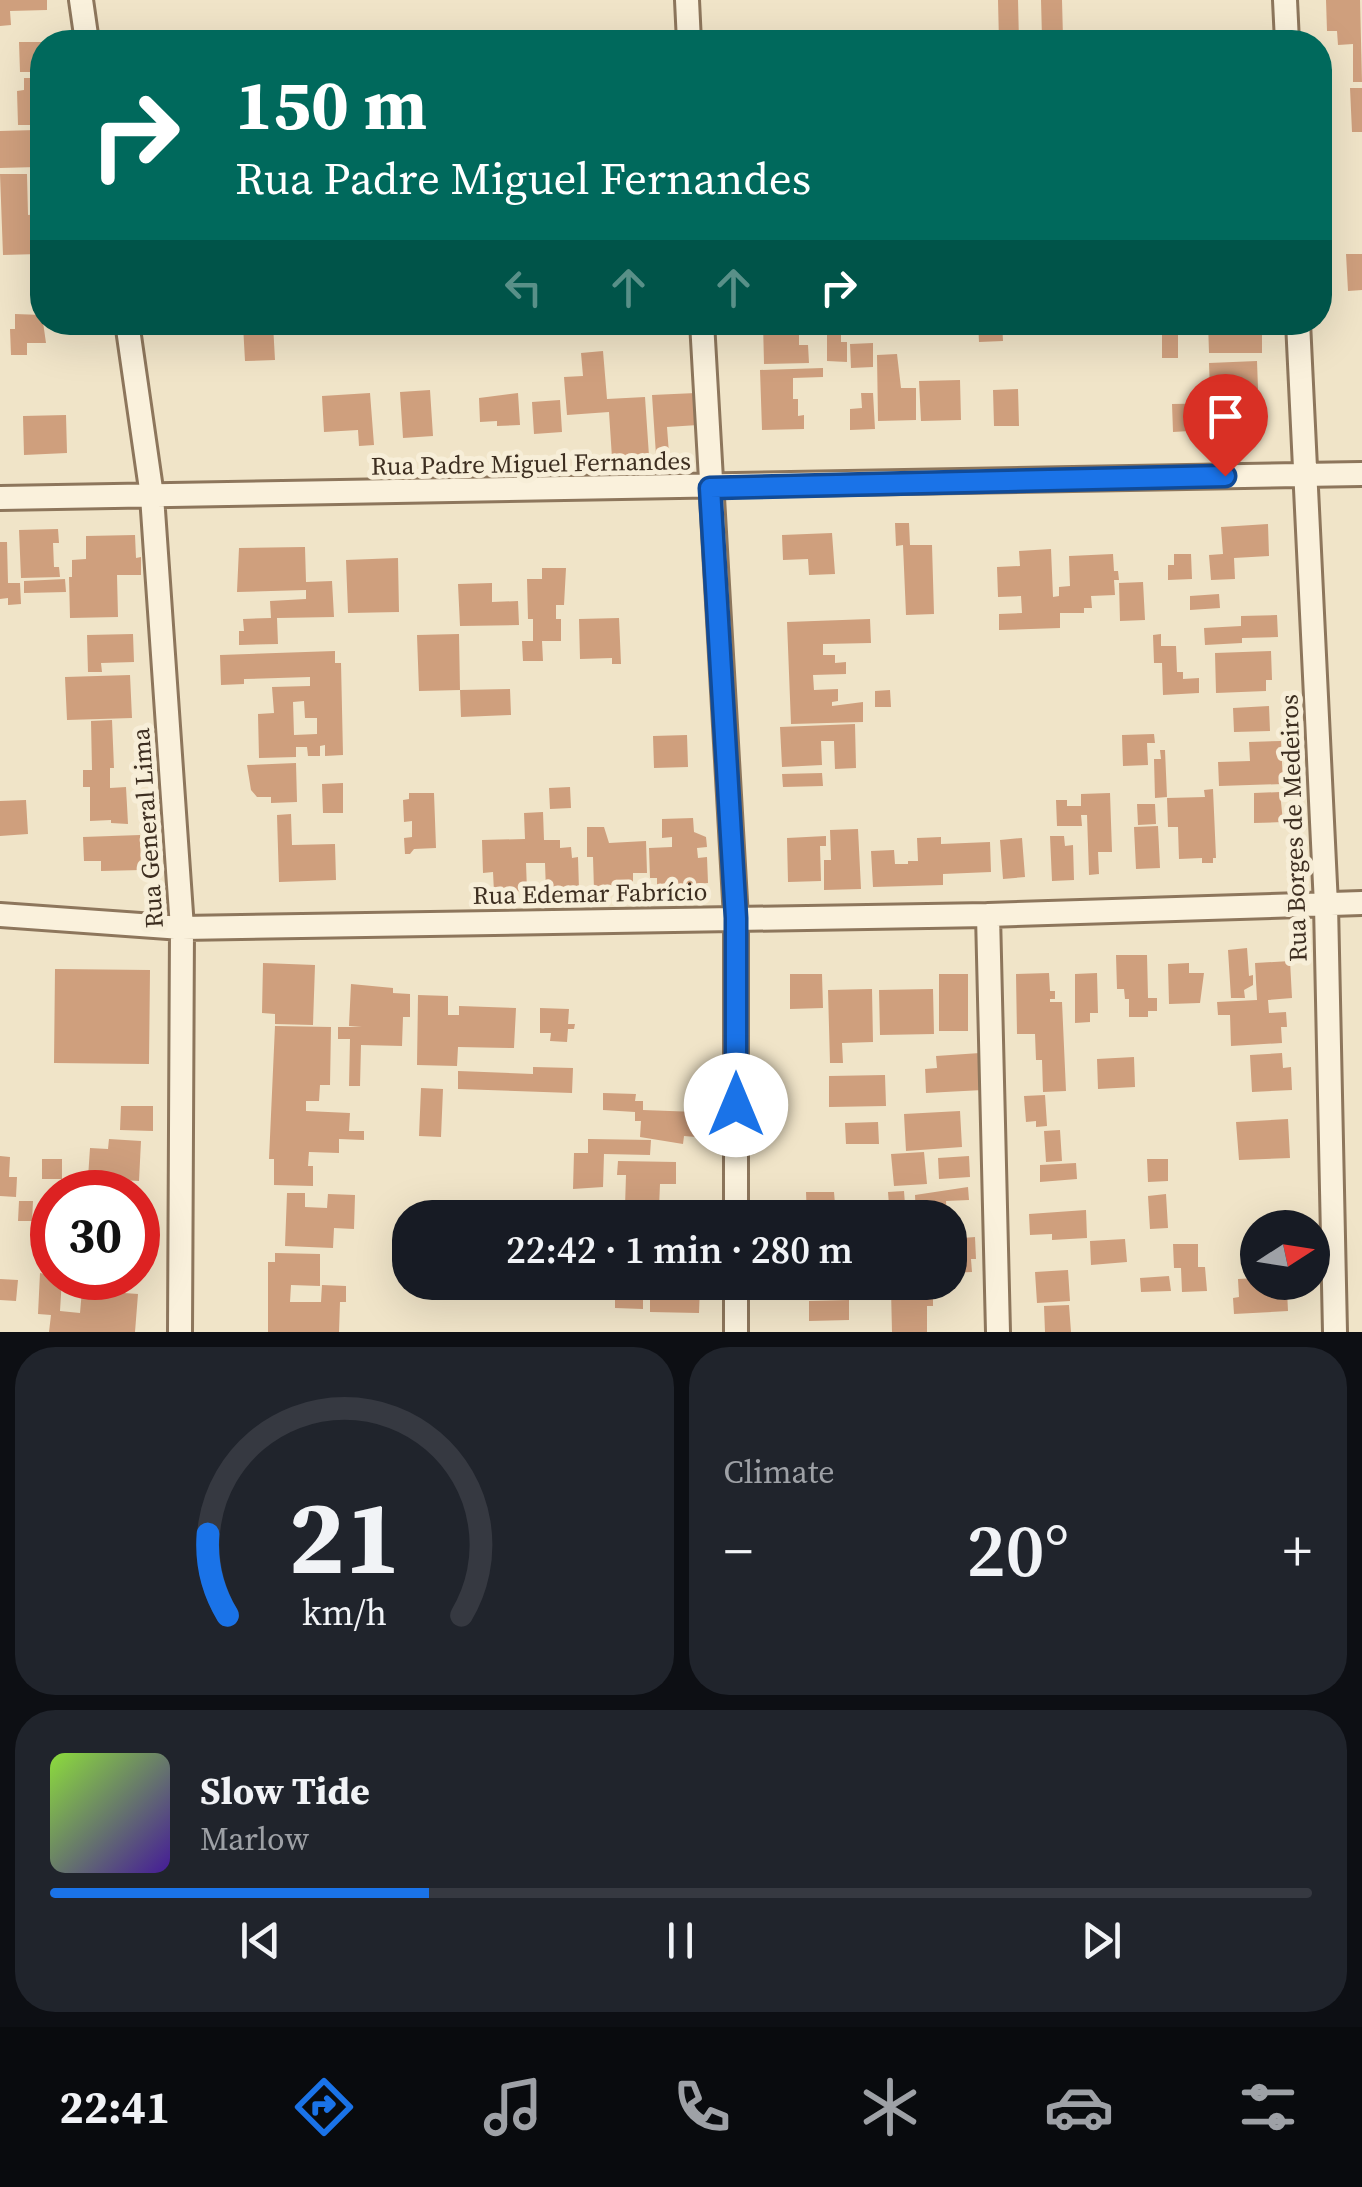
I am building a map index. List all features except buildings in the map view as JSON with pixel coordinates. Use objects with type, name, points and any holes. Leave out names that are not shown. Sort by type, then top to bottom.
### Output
[{"type":"street","points":[[81,0],[85,30]]},
{"type":"street","points":[[687,0],[688,30]]},
{"type":"street","points":[[1285,0],[1286,30]]},
{"type":"street","name":"Rua General Lima","points":[[129,335],[152,496],[182,928],[180,1332]]},
{"type":"street","points":[[703,335],[736,918],[736,1200]]},
{"type":"street","name":"Rua Borges de Medeiros","points":[[1299,335],[1326,905],[1335,1332]]},
{"type":"street","name":"Rua Padre Miguel Fernandes","points":[[0,498],[1362,474]]},
{"type":"street","name":"Rua Edemar Fabrício","points":[[0,915],[182,928],[988,915],[1362,903]]},
{"type":"street","points":[[988,915],[998,1332]]},
{"type":"street","points":[[736,1300],[736,1332]]},
{"type":"route","points":[[736,1105],[736,918],[710,488],[1225,476]]}]
